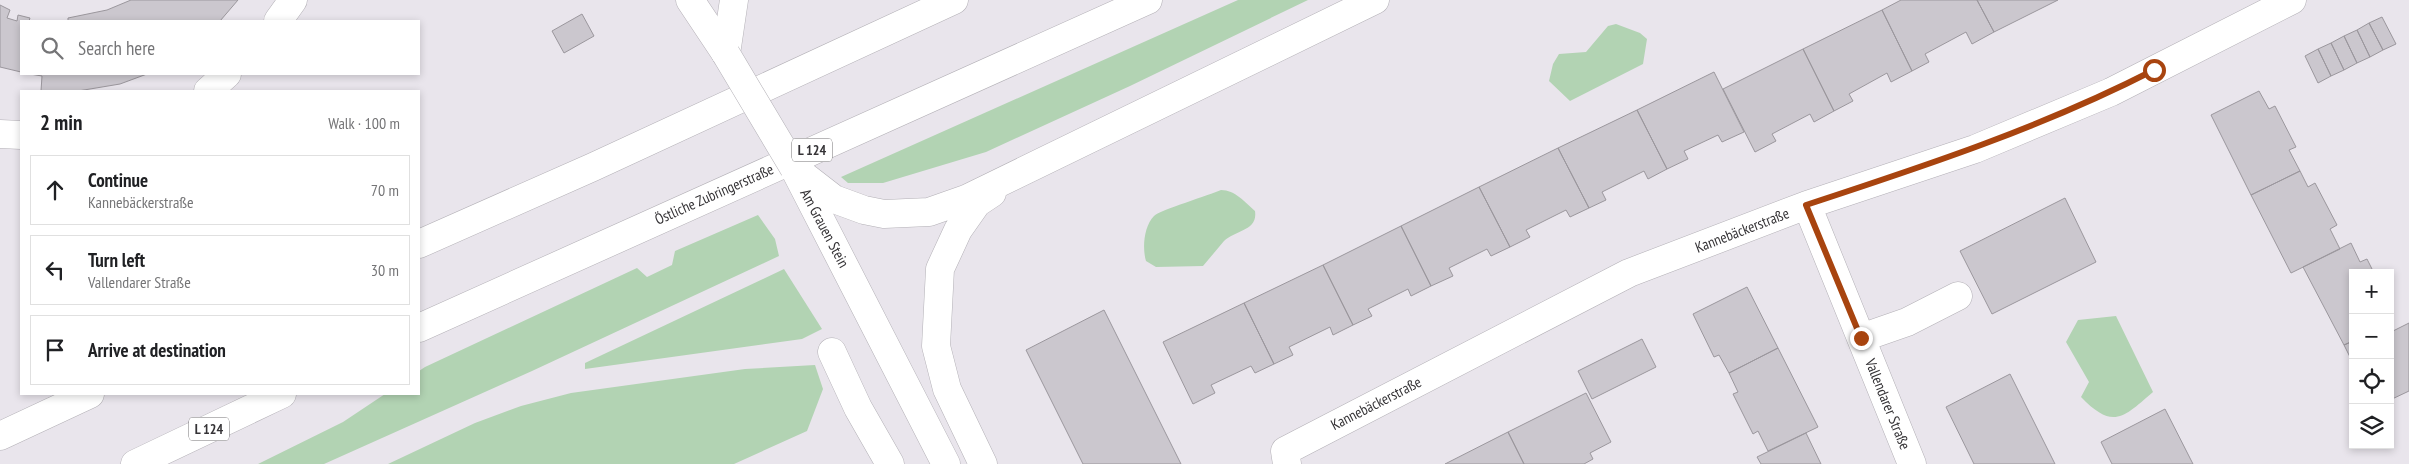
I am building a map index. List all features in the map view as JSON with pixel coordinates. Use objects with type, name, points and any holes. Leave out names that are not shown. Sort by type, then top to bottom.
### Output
[{"type":"main road","points":[[279,20],[292,0]]},
{"type":"main road","name":"Am Grauen Stein","points":[[690,0],[726,54],[794,168],[946,464]]},
{"type":"main road","points":[[726,54],[734,0]]},
{"type":"main road","points":[[420,244],[593,167],[954,0]]},
{"type":"main road","name":"Östliche Zubringerstraße","points":[[420,328],[1148,0]]},
{"type":"main road","points":[[794,168],[834,199],[864,210],[884,214],[929,212],[966,199],[1375,0]]},
{"type":"main road","name":"Kannebäckerstraße","points":[[1286,457],[1629,273],[1806,205],[1976,149],[2093,100],[2292,0]]},
{"type":"main road","points":[[209,90],[226,75]]},
{"type":"main road","points":[[0,134],[20,135]]},
{"type":"main road","points":[[983,464],[947,389],[936,346],[940,269],[958,230],[977,203],[1032,166]]},
{"type":"main road","name":"Vallendarer Straße","points":[[1806,205],[1912,464]]},
{"type":"main road","points":[[1861,338],[1908,322],[1958,296]]},
{"type":"main road","points":[[832,352],[858,408],[890,464]]},
{"type":"main road","points":[[0,436],[88,395]]},
{"type":"main road","name":"L 124","points":[[136,464],[280,395]]},
{"type":"green space","points":[[1238,0],[1308,0],[1130,86],[986,152],[883,183],[848,183],[841,177]]},
{"type":"green space","points":[[1616,24],[1640,33],[1647,39],[1643,64],[1570,101],[1549,81],[1553,64],[1559,54],[1586,52],[1608,26]]},
{"type":"green space","points":[[1221,190],[1235,194],[1255,211],[1253,223],[1224,241],[1203,266],[1156,267],[1146,261],[1144,250],[1146,231],[1154,216],[1165,210]]},
{"type":"green space","points":[[758,215],[775,239],[779,256],[532,371],[324,464],[258,464],[343,422],[384,395],[420,395],[420,370],[425,367],[637,268],[647,277],[672,265],[675,251]]},
{"type":"green space","points":[[784,269],[822,329],[802,339],[585,369],[585,363]]},
{"type":"green space","points":[[2116,316],[2153,392],[2125,414],[2118,417],[2110,417],[2102,414],[2081,397],[2089,382],[2066,342],[2078,320]]},
{"type":"green space","points":[[815,365],[823,389],[807,431],[734,464],[388,464],[475,423],[521,406],[571,393],[745,369]]},
{"type":"building","points":[[131,0],[238,0],[221,20],[68,20],[68,18],[107,10]]},
{"type":"building","points":[[1901,0],[1977,0],[1994,32],[1972,44],[1966,32],[1925,54],[1929,62],[1912,71],[1882,10]]},
{"type":"building","points":[[1977,0],[2058,0],[1994,32]]},
{"type":"building","points":[[0,5],[10,10],[7,18],[17,21],[18,15],[30,18],[29,20],[20,20],[20,72],[0,67]]},
{"type":"building","points":[[1882,10],[1912,71],[1891,82],[1887,73],[1849,94],[1853,101],[1834,111],[1803,49]]},
{"type":"building","points":[[582,14],[594,36],[564,53],[552,31]]},
{"type":"building","points":[[2382,17],[2396,44],[2383,50],[2369,23]]},
{"type":"building","points":[[2369,23],[2383,50],[2370,57],[2357,30]]},
{"type":"building","points":[[2357,30],[2370,57],[2357,63],[2344,36]]},
{"type":"building","points":[[2344,36],[2357,63],[2344,70],[2331,43]]},
{"type":"building","points":[[2331,43],[2344,70],[2331,76],[2318,49]]},
{"type":"building","points":[[1803,49],[1834,111],[1814,122],[1810,114],[1772,134],[1776,141],[1755,152],[1723,89]]},
{"type":"building","points":[[2318,49],[2331,76],[2318,83],[2305,56]]},
{"type":"building","points":[[1714,72],[1744,132],[1722,142],[1718,135],[1684,151],[1688,159],[1667,169],[1637,110]]},
{"type":"building","points":[[36,75],[144,75],[120,84],[84,90],[41,90],[42,76]]},
{"type":"building","points":[[2259,91],[2269,109],[2275,106],[2296,147],[2289,150],[2300,171],[2251,195],[2211,115]]},
{"type":"building","points":[[1637,110],[1667,169],[1648,179],[1644,171],[1602,192],[1606,200],[1589,208],[1558,148]]},
{"type":"building","points":[[1558,148],[1589,208],[1570,217],[1566,210],[1526,230],[1530,237],[1510,247],[1479,187]]},
{"type":"building","points":[[2300,171],[2308,187],[2315,183],[2337,225],[2330,229],[2340,249],[2291,273],[2251,195]]},
{"type":"building","points":[[1479,187],[1510,247],[1491,256],[1487,249],[1449,268],[1453,276],[1431,286],[1401,226]]},
{"type":"building","points":[[2065,198],[2096,262],[1992,314],[1960,251]]},
{"type":"building","points":[[1401,226],[1431,286],[1411,296],[1408,289],[1368,309],[1372,316],[1353,325],[1323,265]]},
{"type":"building","points":[[2351,243],[2360,262],[2367,259],[2372,269],[2349,269],[2349,343],[2344,345],[2303,267]]},
{"type":"building","points":[[1323,265],[1353,325],[1333,335],[1330,327],[1289,347],[1293,355],[1274,364],[1244,303]]},
{"type":"building","points":[[1747,287],[1778,348],[1729,373],[1719,355],[1714,357],[1693,314]]},
{"type":"building","points":[[1244,303],[1274,364],[1255,373],[1251,366],[1211,385],[1215,393],[1193,404],[1163,342]]},
{"type":"building","points":[[1104,310],[1181,464],[1083,464],[1026,350]]},
{"type":"building","points":[[2409,323],[2409,391],[2394,398],[2394,359],[2394,330]]},
{"type":"building","points":[[1642,339],[1656,367],[1592,399],[1578,371]]},
{"type":"building","points":[[2349,343],[2349,355],[2344,345]]},
{"type":"building","points":[[1778,348],[1818,427],[1768,451],[1758,431],[1753,434],[1733,394],[1738,392],[1729,373]]},
{"type":"building","points":[[2010,374],[2055,464],[1974,464],[1946,407]]},
{"type":"building","points":[[1586,393],[1611,442],[1590,453],[1593,459],[1584,464],[1524,464],[1508,432]]},
{"type":"building","points":[[2165,409],[2193,464],[2112,464],[2101,442]]},
{"type":"building","points":[[1508,432],[1524,464],[1445,464]]},
{"type":"building","points":[[1806,433],[1821,464],[1761,464],[1757,457]]},
{"type":"route","points":[[1861,338],[1806,205],[1976,149],[2111,92],[2154,70]]}]
